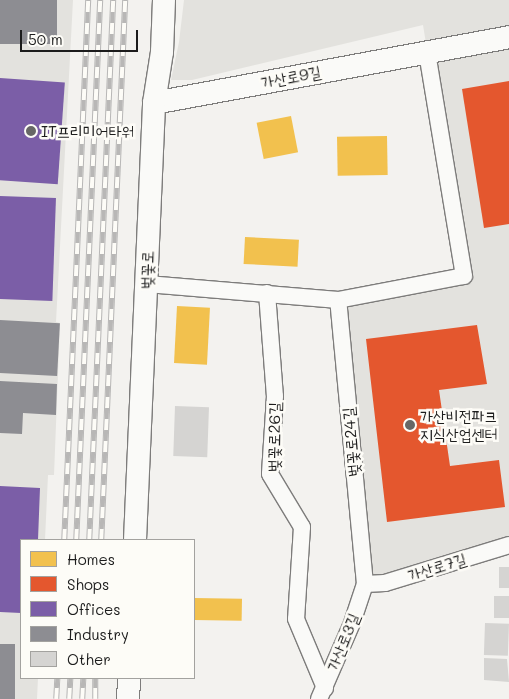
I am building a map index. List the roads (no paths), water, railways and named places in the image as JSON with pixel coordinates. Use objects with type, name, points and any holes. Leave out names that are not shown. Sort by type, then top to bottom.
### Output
[{"type":"street","name":"벚꽃로","points":[[135,539],[154,103],[162,52],[164,0]]},
{"type":"street","name":"가산로9길","points":[[154,103],[509,37]]},
{"type":"street","points":[[147,284],[338,300],[464,276],[427,52]]},
{"type":"street","name":"벚꽃로26길","points":[[268,293],[275,396],[270,474],[302,527],[296,619],[322,693]]},
{"type":"street","name":"벚꽃로24길","points":[[338,300],[365,584]]},
{"type":"street","name":"가산로7길","points":[[365,584],[385,583],[509,545]]},
{"type":"street","name":"가산로3길","points":[[322,693],[352,623],[365,584]]},
{"type":"street","points":[[128,699],[129,679]]},
{"type":"railway","points":[[64,539],[88,0]]},
{"type":"railway","points":[[76,539],[100,0]]},
{"type":"railway","points":[[89,539],[113,0]]},
{"type":"railway","points":[[101,539],[125,0]]},
{"type":"railway","points":[[56,699],[57,679]]},
{"type":"railway","points":[[69,699],[70,679]]},
{"type":"railway","points":[[82,699],[83,679]]},
{"type":"railway","points":[[95,679],[95,699]]},
{"type":"place","name":"IT프리미어타워","points":[[31,131]]},
{"type":"place","name":"가산비전파크 지식산업센터","points":[[410,425]]}]
